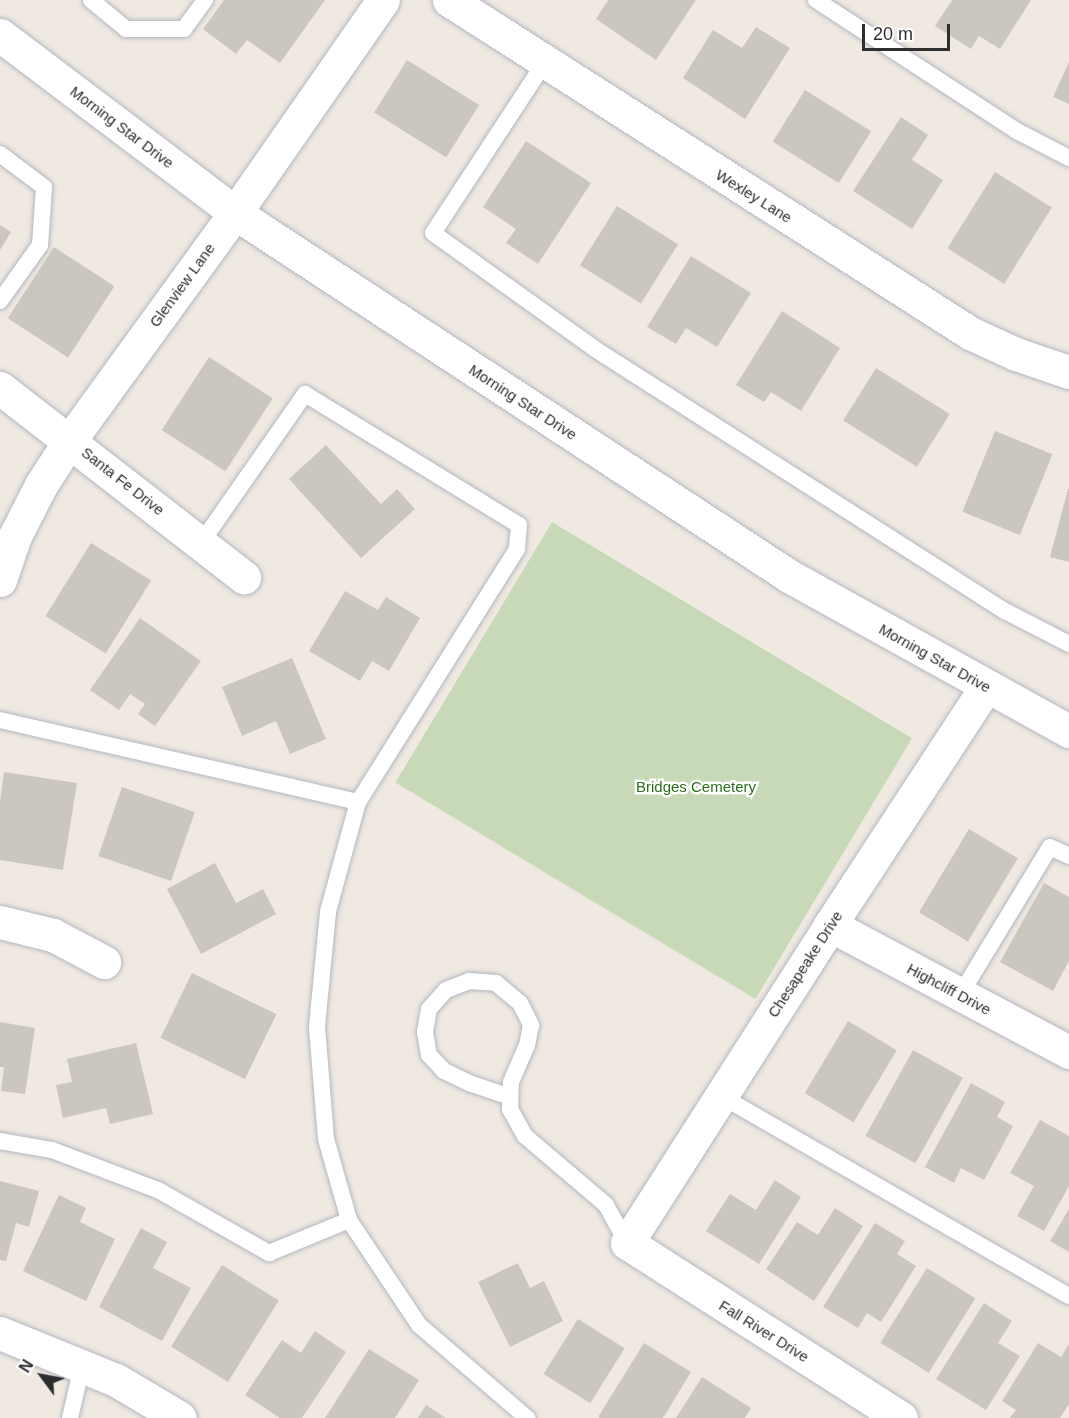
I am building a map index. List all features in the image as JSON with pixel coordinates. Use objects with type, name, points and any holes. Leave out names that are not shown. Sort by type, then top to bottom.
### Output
[{"type":"street","name":"Glenview Lane","points":[[0,580],[15,536],[41,485],[70,440],[235,213],[383,0]]},
{"type":"street","name":"Wexley Lane","points":[[449,0],[970,333],[1016,354],[1069,372]]},
{"type":"street","name":"Morning Star Drive","points":[[0,36],[235,213],[789,576],[1069,731]]},
{"type":"street","name":"Santa Fe Drive","points":[[0,388],[244,577]]},
{"type":"street","name":"Chesapeake Drive","points":[[627,1243],[830,925],[986,687]]},
{"type":"street","points":[[0,922],[53,935],[104,962]]},
{"type":"street","name":"Highcliff Drive","points":[[830,925],[1069,1052]]},
{"type":"street","name":"Fall River Drive","points":[[627,1243],[901,1418]]},
{"type":"street","points":[[0,1333],[116,1380],[180,1418]]},
{"type":"lane","points":[[91,0],[126,30],[184,29],[205,0]]},
{"type":"lane","points":[[816,0],[1017,131],[1069,158]]},
{"type":"lane","points":[[545,62],[433,233],[605,355],[1005,611],[1069,644]]},
{"type":"lane","points":[[0,154],[44,187],[40,244],[0,301]]},
{"type":"lane","points":[[201,543],[305,394],[519,525],[517,549],[358,802],[328,912],[317,1027],[326,1139],[349,1220],[419,1325],[527,1418]]},
{"type":"lane","points":[[0,720],[358,802]]},
{"type":"lane","points":[[960,994],[1050,847],[1069,856]]},
{"type":"lane","points":[[510,1097],[469,1083],[444,1071],[429,1055],[425,1032],[429,1009],[446,990],[469,981],[496,983],[520,1003],[531,1025],[526,1045],[511,1082],[510,1109],[525,1136],[606,1205],[627,1243]]},
{"type":"lane","points":[[721,1096],[1069,1296]]},
{"type":"lane","points":[[0,1141],[52,1150],[158,1190],[269,1253],[349,1220]]},
{"type":"lane","points":[[70,1418],[82,1366]]},
{"type":"green space","name":"Bridges Cemetery","points":[[552,522],[912,738],[755,999],[395,783]]},
{"type":"building","points":[[224,0],[325,0],[280,63],[247,40],[236,54],[203,29]]},
{"type":"building","points":[[608,0],[696,0],[656,60],[596,19]]},
{"type":"building","points":[[952,0],[1031,0],[1000,49],[979,36],[971,49],[935,26]]},
{"type":"building","points":[[756,27],[790,48],[745,119],[683,78],[713,30],[742,48]]},
{"type":"building","points":[[407,60],[479,105],[446,158],[374,113]]},
{"type":"building","points":[[1069,62],[1069,104],[1053,97]]},
{"type":"building","points":[[805,90],[871,131],[839,183],[773,142]]},
{"type":"building","points":[[901,117],[928,135],[912,160],[943,180],[912,229],[853,191]]},
{"type":"building","points":[[526,141],[591,183],[538,264],[506,243],[516,229],[483,207]]},
{"type":"building","points":[[995,172],[1052,208],[1004,284],[947,248]]},
{"type":"building","points":[[617,206],[678,244],[641,304],[580,265]]},
{"type":"building","points":[[0,225],[11,232],[0,250]]},
{"type":"building","points":[[54,247],[114,286],[68,358],[8,318]]},
{"type":"building","points":[[691,256],[751,293],[717,347],[686,328],[676,344],[647,327]]},
{"type":"building","points":[[782,311],[840,348],[801,411],[771,392],[764,402],[736,385]]},
{"type":"building","points":[[209,357],[273,398],[225,471],[162,430]]},
{"type":"building","points":[[876,368],[950,414],[917,467],[843,421]]},
{"type":"building","points":[[995,431],[1052,454],[1020,535],[962,512]]},
{"type":"building","points":[[326,445],[381,504],[397,489],[415,509],[361,558],[289,479]]},
{"type":"building","points":[[1069,489],[1069,562],[1050,557]]},
{"type":"building","points":[[91,543],[151,581],[106,654],[45,616]]},
{"type":"building","points":[[345,591],[378,610],[386,597],[420,618],[389,671],[372,661],[360,681],[309,651]]},
{"type":"building","points":[[140,618],[201,661],[155,726],[138,714],[145,704],[130,694],[119,710],[90,690]]},
{"type":"building","points":[[292,658],[326,739],[290,754],[276,721],[242,736],[222,687]]},
{"type":"building","points":[[4,772],[77,783],[63,870],[0,860],[0,802]]},
{"type":"building","points":[[122,787],[195,812],[171,881],[98,856]]},
{"type":"building","points":[[969,829],[1018,858],[968,942],[919,912]]},
{"type":"building","points":[[215,863],[236,903],[263,889],[276,914],[201,954],[167,889]]},
{"type":"building","points":[[1044,883],[1069,897],[1069,961],[1053,991],[1000,962]]},
{"type":"building","points":[[192,973],[276,1014],[245,1079],[160,1038]]},
{"type":"building","points":[[848,1021],[897,1050],[854,1122],[805,1093]]},
{"type":"building","points":[[0,1022],[35,1028],[25,1094],[1,1091],[4,1067],[0,1067]]},
{"type":"building","points":[[136,1043],[153,1114],[110,1124],[106,1108],[63,1118],[56,1085],[72,1082],[67,1059]]},
{"type":"building","points":[[913,1050],[963,1078],[915,1163],[865,1136]]},
{"type":"building","points":[[971,1083],[1005,1102],[997,1117],[1013,1126],[984,1180],[961,1168],[954,1183],[925,1167]]},
{"type":"building","points":[[1040,1120],[1069,1136],[1069,1186],[1044,1231],[1017,1216],[1034,1186],[1010,1173]]},
{"type":"building","points":[[775,1180],[801,1197],[759,1264],[706,1231],[730,1194],[756,1210]]},
{"type":"building","points":[[0,1181],[39,1191],[29,1227],[16,1223],[6,1261],[0,1260]]},
{"type":"building","points":[[59,1195],[86,1208],[80,1222],[115,1239],[86,1301],[23,1271]]},
{"type":"building","points":[[835,1208],[863,1226],[814,1301],[766,1269],[797,1222],[818,1235]]},
{"type":"building","points":[[1069,1209],[1069,1252],[1050,1241]]},
{"type":"building","points":[[875,1223],[905,1241],[897,1254],[916,1266],[881,1322],[867,1313],[858,1328],[823,1307]]},
{"type":"building","points":[[141,1228],[167,1242],[153,1268],[191,1288],[162,1341],[99,1307]]},
{"type":"building","points":[[518,1263],[530,1288],[544,1281],[563,1321],[510,1347],[478,1282]]},
{"type":"building","points":[[222,1265],[279,1301],[228,1382],[171,1346]]},
{"type":"building","points":[[927,1268],[975,1298],[929,1373],[880,1343]]},
{"type":"building","points":[[984,1303],[1012,1321],[998,1343],[1020,1356],[986,1410],[936,1379]]},
{"type":"building","points":[[578,1319],[625,1348],[590,1403],[544,1374]]},
{"type":"building","points":[[315,1331],[346,1352],[302,1418],[280,1418],[245,1395],[282,1340],[301,1353]]},
{"type":"building","points":[[644,1343],[691,1372],[663,1418],[598,1417]]},
{"type":"building","points":[[1038,1343],[1061,1357],[1069,1344],[1069,1404],[1060,1418],[1010,1418],[1016,1410],[1002,1401]]},
{"type":"building","points":[[369,1349],[419,1380],[395,1418],[325,1418]]},
{"type":"building","points":[[702,1377],[751,1408],[745,1418],[676,1418]]},
{"type":"building","points":[[426,1405],[446,1418],[418,1418]]}]
